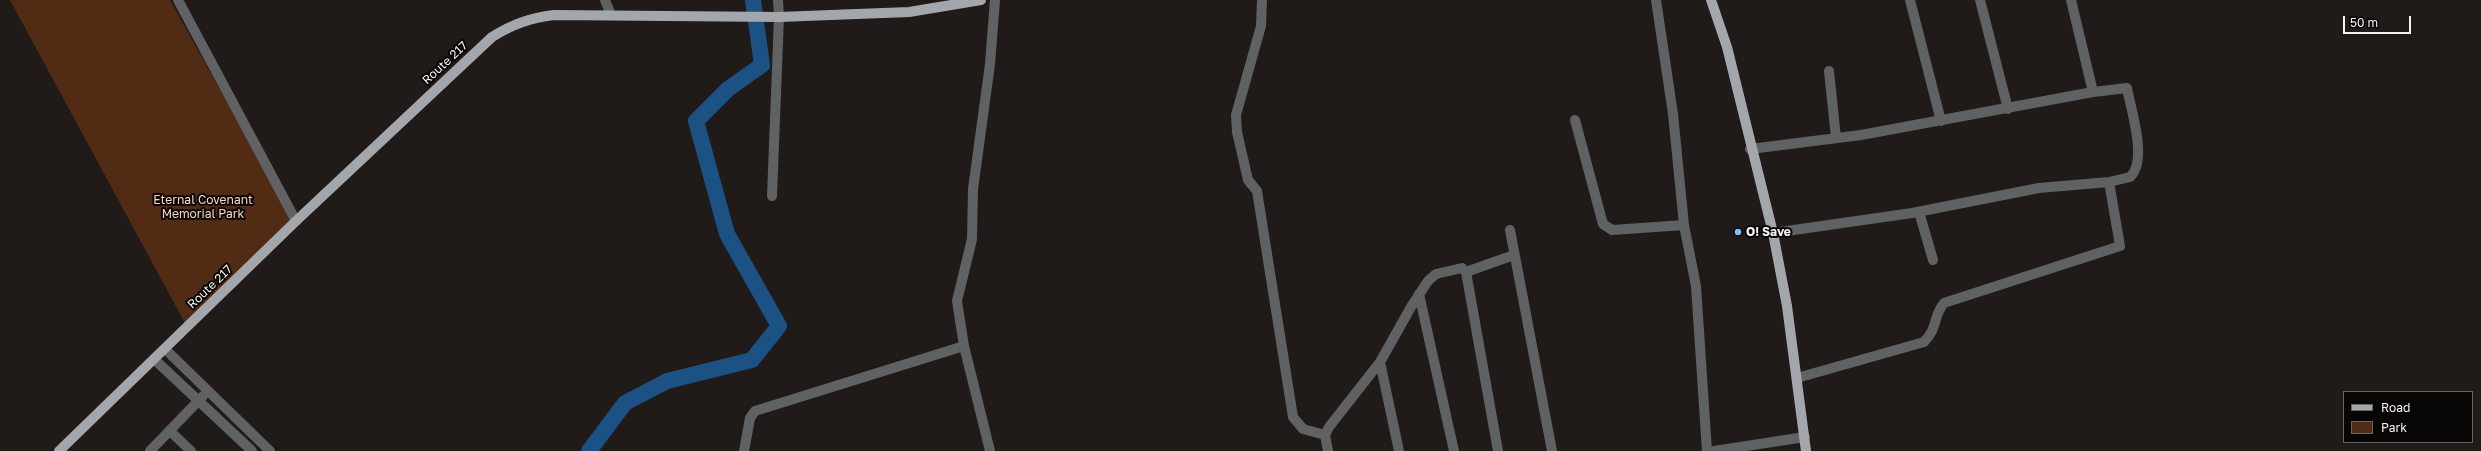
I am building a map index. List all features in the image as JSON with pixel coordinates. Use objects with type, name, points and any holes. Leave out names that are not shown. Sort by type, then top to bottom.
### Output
[{"type":"main road","name":"Route 217","points":[[59,451],[296,221],[492,37],[512,25],[529,18],[554,15],[775,17],[909,12],[981,0]]},
{"type":"main road","points":[[1711,0],[1729,54],[1750,149],[1773,233],[1787,306],[1806,451]]},
{"type":"street","points":[[178,0],[296,221]]},
{"type":"street","points":[[605,0],[611,15]]},
{"type":"street","points":[[772,196],[775,17],[778,0]]},
{"type":"street","points":[[990,451],[964,346],[957,301],[972,239],[973,189],[990,64],[995,0]]},
{"type":"street","points":[[1262,0],[1260,26],[1236,115],[1237,132],[1248,180],[1257,192],[1293,417],[1303,429],[1325,435]]},
{"type":"street","points":[[1656,0],[1673,114],[1684,225],[1696,286],[1707,451]]},
{"type":"street","points":[[1910,0],[1941,121]]},
{"type":"street","points":[[1980,0],[2008,109]]},
{"type":"street","points":[[2072,0],[2093,92]]},
{"type":"street","points":[[1829,71],[1836,138]]},
{"type":"street","points":[[1750,149],[1836,138],[1941,121],[2093,92],[2126,88],[2136,134],[2138,165],[2135,172],[2130,177],[2109,182],[2039,188],[1919,212],[1773,233]]},
{"type":"street","points":[[1576,120],[1592,188],[1603,224],[1607,228],[1612,230],[1684,225]]},
{"type":"street","points":[[1797,378],[1924,342],[1933,332],[1936,316],[1944,303],[2120,246],[2109,182]]},
{"type":"street","points":[[1919,212],[1933,260]]},
{"type":"street","points":[[1510,230],[1552,451]]},
{"type":"street","points":[[1466,272],[1514,255]]},
{"type":"street","points":[[1328,451],[1325,435],[1380,362],[1419,294],[1436,274],[1462,268],[1466,272],[1498,451]]},
{"type":"street","points":[[1419,294],[1454,451]]},
{"type":"street","points":[[744,451],[750,418],[755,411],[964,346]]},
{"type":"street","points":[[165,349],[270,451]]},
{"type":"street","points":[[154,359],[252,451]]},
{"type":"street","points":[[1380,362],[1399,451]]},
{"type":"street","points":[[150,451],[208,391]]},
{"type":"street","points":[[170,430],[191,451]]},
{"type":"street","points":[[1714,451],[1758,448],[1805,437]]},
{"type":"green space","name":"Eternal Covenant Memorial Park","points":[[10,0],[170,0],[293,221],[186,325]]},
{"type":"waterway","points":[[589,451],[625,403],[667,381],[752,360],[779,326],[727,234],[696,121],[728,89],[762,65],[753,0]]},
{"type":"place","name":"O! Save","points":[[1738,232]]}]
